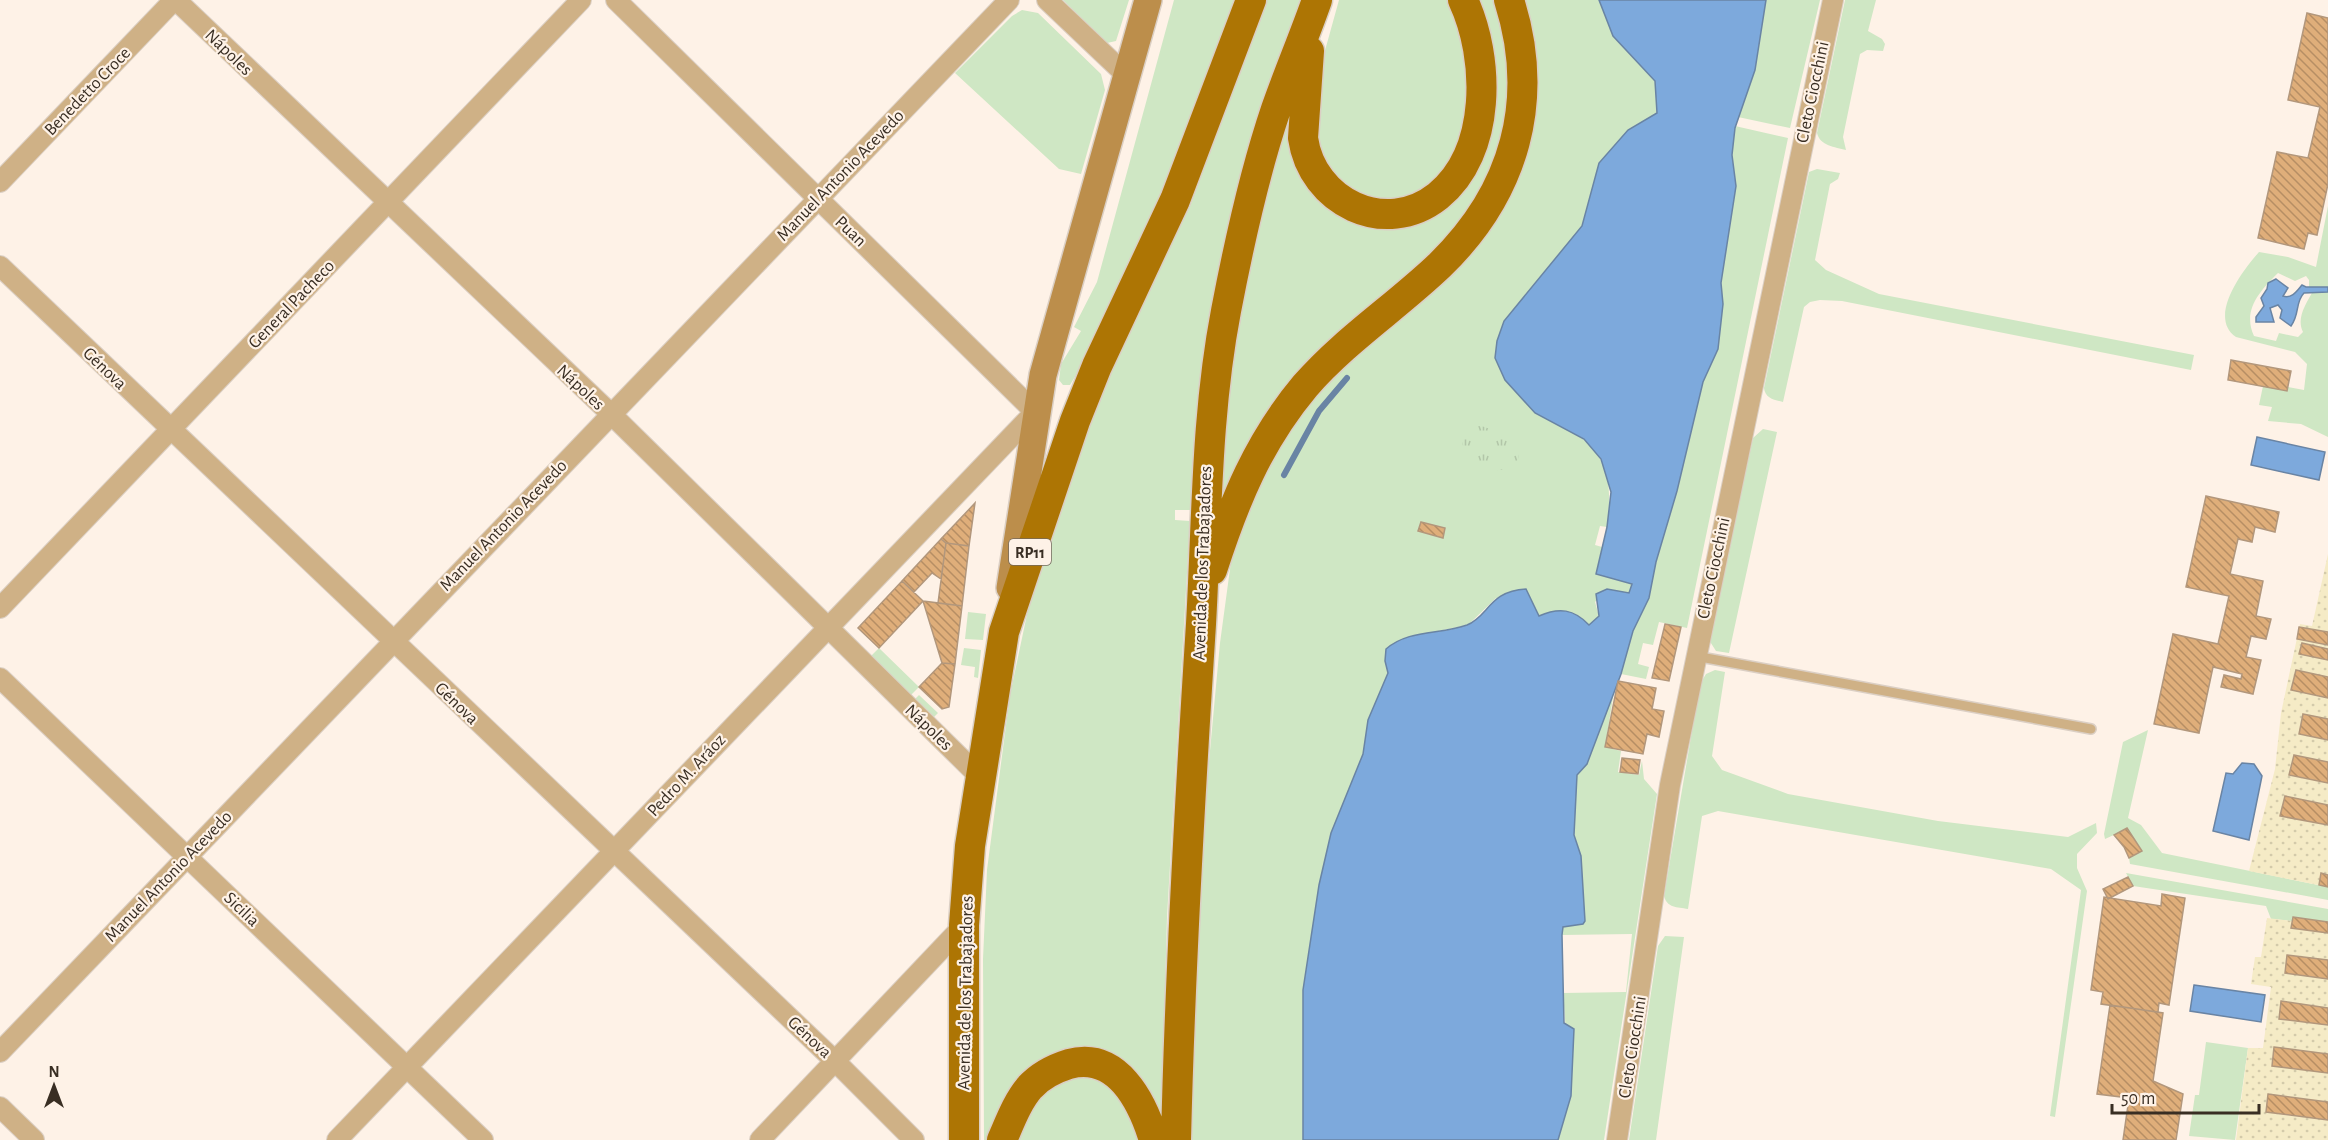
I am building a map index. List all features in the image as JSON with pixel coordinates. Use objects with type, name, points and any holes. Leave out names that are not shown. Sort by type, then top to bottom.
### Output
[{"type":"main road","name":"Avenida de los Trabajadores","points":[[964,1140],[964,925],[970,846],[1004,632],[1035,411],[1053,335],[1148,0]]},
{"type":"main road","name":"Avenida de los Trabajadores","points":[[1004,632],[1075,421],[1112,334],[1175,200],[1251,0]]},
{"type":"main road","points":[[1314,8],[1302,122],[1305,152],[1311,167],[1338,200],[1366,212],[1396,213],[1423,206],[1442,192],[1456,176],[1471,147],[1480,105],[1480,69],[1477,37],[1463,0]]},
{"type":"main road","points":[[1202,599],[1242,484],[1282,415],[1350,339],[1445,260],[1491,202],[1509,162],[1521,111],[1521,50],[1509,0]]},
{"type":"main road","name":"Avenida de los Trabajadores","points":[[1176,1140],[1181,946],[1202,599],[1208,438],[1226,312],[1257,174],[1276,109],[1314,8]]},
{"type":"main road","points":[[1002,1140],[1023,1096],[1040,1078],[1062,1066],[1088,1062],[1109,1068],[1126,1082],[1141,1105],[1154,1140]]},
{"type":"street","name":"Benedetto Croce","points":[[0,182],[175,0]]},
{"type":"street","name":"Nápoles","points":[[175,0],[387,204],[610,413],[982,778]]},
{"type":"street","name":"General Pacheco","points":[[0,608],[581,0]]},
{"type":"street","name":"Puan","points":[[616,0],[1035,411]]},
{"type":"street","name":"Manuel Antonio Acevedo","points":[[0,1052],[610,413],[1009,0]]},
{"type":"street","points":[[1047,0],[1126,75]]},
{"type":"street","name":"Cleto Ciocchini","points":[[1617,1140],[1670,785],[1833,0]]},
{"type":"street","name":"Génova","points":[[0,267],[836,1062],[914,1140]]},
{"type":"street","name":"Pedro M. Aráoz","points":[[338,1140],[1035,411]]},
{"type":"street","name":"Sicilia","points":[[0,678],[483,1140]]},
{"type":"street","points":[[760,1140],[964,925]]},
{"type":"street","points":[[0,1107],[34,1140]]},
{"type":"lane","points":[[1695,656],[2091,729]]},
{"type":"green space","points":[[1063,0],[1129,0],[1116,41],[1107,43]]},
{"type":"green space","points":[[1174,0],[1235,0],[1149,228],[1076,375],[1070,385],[1063,385],[1059,380],[1061,364],[1081,331],[1074,327],[1097,282]]},
{"type":"green space","points":[[1267,0],[1300,0],[1263,104],[1195,436],[1190,510],[1175,510],[1175,520],[1190,521],[1167,917],[1161,1134],[1089,1052],[994,1140],[984,1140],[983,959],[987,870],[1010,695],[1033,586],[1069,475],[1111,369],[1190,206]]},
{"type":"green space","points":[[1339,0],[1451,0],[1470,79],[1460,147],[1422,196],[1362,202],[1317,160],[1321,65]]},
{"type":"green space","points":[[1474,0],[1499,0],[1513,105],[1480,204],[1221,496],[1221,435],[1244,293],[1269,180],[1292,106],[1346,216],[1461,187]]},
{"type":"green space","points":[[1521,0],[1599,0],[1637,62],[1655,81],[1657,113],[1628,130],[1591,197],[1582,226],[1504,321],[1572,431],[1595,451],[1606,473],[1609,512],[1607,527],[1600,526],[1595,545],[1602,547],[1596,574],[1632,583],[1629,593],[1607,589],[1595,602],[1599,616],[1589,625],[1572,613],[1559,611],[1539,616],[1528,594],[1496,598],[1468,625],[1404,638],[1385,661],[1388,673],[1368,720],[1363,754],[1331,833],[1319,885],[1303,990],[1303,1140],[1192,1140],[1193,1018],[1203,826],[1220,643],[1235,532],[1297,412],[1493,214]]},
{"type":"green space","points":[[1766,0],[1820,0],[1790,128],[1738,117],[1755,70]]},
{"type":"green space","points":[[1845,0],[1876,0],[1868,31],[1882,39],[1885,44],[1883,51],[1867,50],[1860,54],[1843,137],[1846,150],[1821,141],[1817,133]]},
{"type":"green space","points":[[1022,10],[1038,13],[1101,74],[1105,90],[1081,174],[1059,169],[955,73],[1012,16]]},
{"type":"green space","points":[[1735,126],[1788,138],[1687,628],[1659,622],[1653,645],[1643,643],[1638,664],[1649,667],[1646,679],[1621,674],[1633,631],[1649,598],[1656,562],[1677,491],[1703,382],[1718,349],[1723,304],[1721,283],[1736,186],[1732,155]]},
{"type":"green space","points":[[1817,169],[1840,173],[1838,179],[1830,184],[1815,260],[1826,270],[1879,294],[2194,355],[2191,370],[1842,301],[1820,300],[1810,302],[1804,307],[1783,402],[1771,398],[1766,394],[1764,388],[1809,172]]},
{"type":"green space","points":[[2328,206],[2328,287],[2309,287],[2309,280],[2306,276],[2295,281],[2278,273],[2259,294],[2250,318],[2254,336],[2276,341],[2279,333],[2298,337],[2303,332],[2301,322],[2303,311],[2313,291],[2328,292],[2328,437],[2301,424],[2268,421],[2272,407],[2259,405],[2263,386],[2286,391],[2288,387],[2304,390],[2307,364],[2295,352],[2236,337],[2228,328],[2225,318],[2226,306],[2237,282],[2259,252],[2288,257],[2316,267]]},
{"type":"green space","points":[[1478,426],[1496,432],[1513,446],[1519,457],[1513,466],[1504,470],[1482,467],[1466,453],[1463,443],[1465,432]]},
{"type":"green space","points":[[1763,429],[1777,432],[1729,653],[1716,651],[1709,640],[1753,438]]},
{"type":"green space","points":[[968,612],[986,614],[983,640],[965,639]]},
{"type":"green space","points":[[879,648],[919,687],[911,695],[871,656]]},
{"type":"green space","points":[[964,648],[981,650],[978,678],[974,677],[975,667],[961,665]]},
{"type":"green space","points":[[1715,670],[1725,672],[1712,756],[1722,770],[1788,794],[1938,821],[2068,837],[2096,823],[2097,833],[2077,854],[2077,868],[2087,891],[2055,1117],[2050,1116],[2081,890],[2051,869],[1718,811],[1702,816],[1688,909],[1667,903],[1664,896],[1700,684],[1706,674]]},
{"type":"green space","points":[[1614,691],[1605,747],[1621,751],[1618,772],[1639,775],[1642,761],[1644,779],[1657,794],[1604,1140],[1558,1140],[1571,1096],[1563,993],[1626,992],[1632,934],[1562,935],[1563,927],[1582,924],[1581,856],[1574,835],[1577,775],[1587,764]]},
{"type":"green space","points":[[919,695],[938,713],[934,717],[915,699]]},
{"type":"green space","points":[[2148,730],[2128,818],[2141,825],[2162,853],[2328,887],[2328,900],[2130,864],[2129,858],[2142,851],[2127,829],[2105,839],[2104,834],[2123,742]]},
{"type":"green space","points":[[2126,873],[2328,909],[2328,922],[2293,917],[2292,921],[2271,919],[2266,906],[2133,886]]},
{"type":"green space","points":[[1665,936],[1684,937],[1656,1140],[1629,1140],[1658,946]]},
{"type":"green space","points":[[2206,1042],[2248,1048],[2235,1140],[2189,1136],[2195,1095],[2199,1095]]},
{"type":"green space","points":[[1110,1075],[1144,1140],[1008,1140],[1049,1078]]},
{"type":"sand","points":[[2328,554],[2328,887],[2249,871],[2275,769],[2281,713],[2300,624],[2312,626]]},
{"type":"sand","points":[[2293,917],[2328,922],[2328,1140],[2236,1140],[2248,1048],[2263,1048],[2271,987],[2251,984],[2255,957],[2261,957],[2267,918],[2292,921]]},
{"type":"water","points":[[1599,0],[1766,0],[1755,70],[1735,128],[1732,155],[1736,186],[1721,283],[1723,304],[1718,349],[1703,382],[1677,491],[1656,562],[1649,598],[1633,631],[1621,674],[1587,764],[1577,775],[1574,835],[1581,856],[1585,921],[1583,924],[1563,927],[1562,935],[1564,1023],[1574,1029],[1571,1096],[1558,1140],[1303,1140],[1303,990],[1319,885],[1331,833],[1363,754],[1368,720],[1388,673],[1385,661],[1386,649],[1415,635],[1467,625],[1504,594],[1526,589],[1539,616],[1553,611],[1566,611],[1578,616],[1589,625],[1599,616],[1596,594],[1607,589],[1629,593],[1632,584],[1596,574],[1607,527],[1611,492],[1601,459],[1584,439],[1535,413],[1505,380],[1495,358],[1497,341],[1504,321],[1582,226],[1599,163],[1628,130],[1657,113],[1655,81],[1613,36]]},
{"type":"water","points":[[2276,279],[2288,288],[2283,296],[2286,297],[2296,292],[2302,285],[2328,287],[2328,292],[2304,293],[2299,300],[2296,317],[2291,326],[2280,318],[2282,310],[2278,305],[2270,308],[2274,322],[2256,322],[2256,317],[2264,306],[2261,298],[2268,283]]},
{"type":"water","points":[[2257,437],[2325,452],[2319,480],[2251,465]]},
{"type":"water","points":[[2242,763],[2254,764],[2262,776],[2249,840],[2213,831],[2226,773],[2233,774]]},
{"type":"water","points":[[2194,985],[2265,995],[2261,1022],[2190,1011]]},
{"type":"building","points":[[2307,13],[2328,18],[2328,184],[2317,235],[2308,233],[2304,249],[2258,238],[2277,152],[2308,158],[2320,107],[2288,100]]},
{"type":"building","points":[[2231,360],[2291,371],[2287,391],[2228,380]]},
{"type":"building","points":[[2206,496],[2279,512],[2275,532],[2255,527],[2252,542],[2238,539],[2230,574],[2263,581],[2256,616],[2271,619],[2266,639],[2251,636],[2246,657],[2261,660],[2253,694],[2221,687],[2224,675],[2241,679],[2242,674],[2213,667],[2199,733],[2154,724],[2173,634],[2218,644],[2229,596],[2186,587]]},
{"type":"building","points":[[975,503],[969,546],[946,543],[941,539]]},
{"type":"building","points":[[1421,522],[1445,528],[1443,538],[1418,531]]},
{"type":"building","points":[[941,539],[946,543],[941,579],[932,573],[914,592],[902,581]]},
{"type":"building","points":[[946,543],[969,546],[962,606],[938,603]]},
{"type":"building","points":[[902,581],[923,601],[879,648],[858,628]]},
{"type":"building","points":[[923,601],[962,606],[955,664],[942,663]]},
{"type":"building","points":[[1665,624],[1681,627],[1669,681],[1652,678]]},
{"type":"building","points":[[2299,627],[2328,632],[2328,645],[2297,639]]},
{"type":"building","points":[[2302,643],[2328,649],[2328,660],[2299,654]]},
{"type":"building","points":[[942,663],[955,664],[949,707],[942,709],[919,687]]},
{"type":"building","points":[[2296,670],[2328,677],[2328,698],[2291,690]]},
{"type":"building","points":[[1618,681],[1656,688],[1652,709],[1664,711],[1659,737],[1647,734],[1643,754],[1605,747]]},
{"type":"building","points":[[2303,714],[2328,719],[2328,740],[2299,734]]},
{"type":"building","points":[[2294,755],[2328,762],[2328,783],[2289,775]]},
{"type":"building","points":[[1622,758],[1640,760],[1638,774],[1620,772]]},
{"type":"building","points":[[2285,796],[2328,805],[2328,825],[2280,816]]},
{"type":"building","points":[[2127,828],[2142,851],[2129,858],[2124,847],[2114,835]]},
{"type":"building","points":[[2321,873],[2328,875],[2328,887],[2319,885]]},
{"type":"building","points":[[2128,877],[2133,886],[2108,899],[2103,889]]},
{"type":"building","points":[[2162,894],[2185,898],[2169,1005],[2159,1003],[2158,1012],[2101,1004],[2103,992],[2091,990],[2104,897],[2161,906]]},
{"type":"building","points":[[2293,917],[2328,922],[2328,933],[2291,928]]},
{"type":"building","points":[[2287,955],[2328,960],[2328,979],[2285,973]]},
{"type":"building","points":[[2281,1001],[2328,1008],[2328,1025],[2279,1019]]},
{"type":"building","points":[[2110,1005],[2163,1013],[2153,1081],[2183,1094],[2176,1140],[2123,1140],[2129,1098],[2097,1094]]},
{"type":"building","points":[[2274,1047],[2328,1054],[2328,1073],[2272,1066]]},
{"type":"building","points":[[2268,1094],[2328,1102],[2328,1120],[2266,1112]]},
{"type":"waterway","points":[[1284,475],[1319,411],[1347,378]]}]
